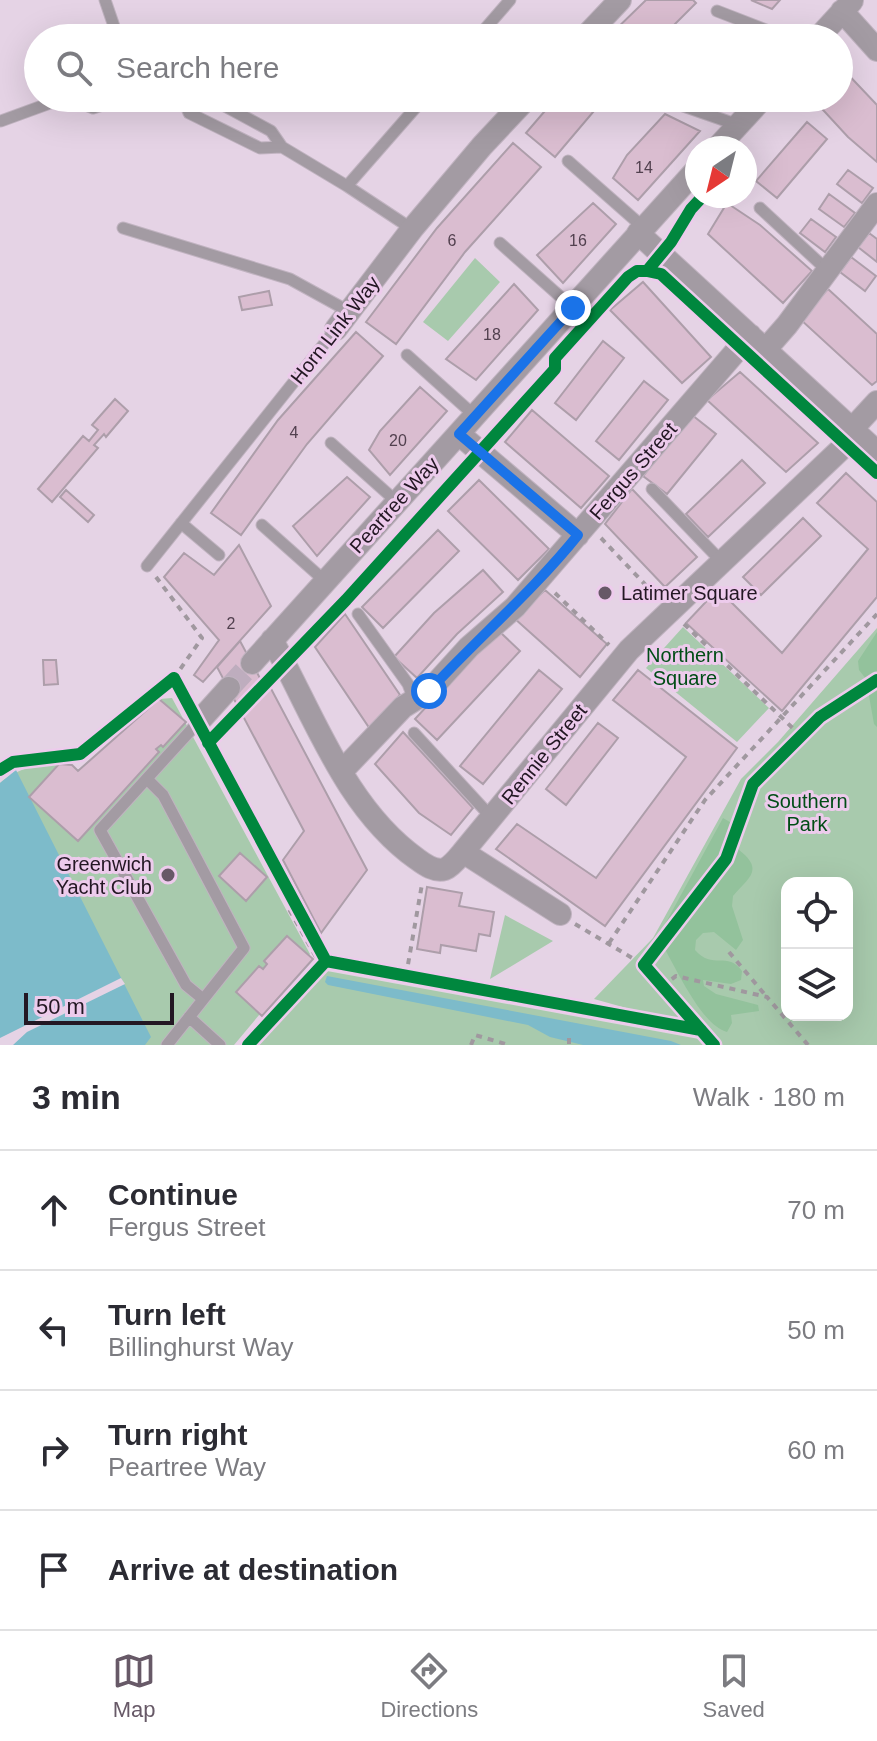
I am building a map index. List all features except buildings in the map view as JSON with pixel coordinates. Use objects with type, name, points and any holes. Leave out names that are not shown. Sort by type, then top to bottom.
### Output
[{"type":"street","points":[[597,24],[620,0]]},
{"type":"street","points":[[831,24],[847,6],[877,50]]},
{"type":"street","name":"Horn Link Way","points":[[343,321],[412,229],[514,112]]},
{"type":"street","points":[[728,136],[750,112]]},
{"type":"street","name":"Peartree Way","points":[[252,663],[685,182]]},
{"type":"street","name":"Fergus Street","points":[[342,771],[403,707],[429,691],[469,647],[515,607],[758,342],[787,325],[877,204]]},
{"type":"street","points":[[641,230],[877,452]]},
{"type":"street","name":"Rennie Street","points":[[272,640],[359,802],[388,836],[426,865],[446,869],[492,818],[623,657],[855,431],[877,402]]},
{"type":"street","points":[[459,434],[583,530]]},
{"type":"street","points":[[202,718],[229,688]]},
{"type":"street","points":[[463,852],[560,914]]},
{"type":"lane","points":[[105,0],[113,24]]},
{"type":"lane","points":[[489,24],[510,0]]},
{"type":"lane","points":[[717,11],[751,24]]},
{"type":"lane","points":[[1,121],[26,112]]},
{"type":"lane","points":[[189,112],[260,148],[282,147]]},
{"type":"lane","points":[[236,112],[271,131],[282,147],[412,229]]},
{"type":"lane","points":[[347,186],[412,112]]},
{"type":"lane","points":[[701,112],[738,125]]},
{"type":"lane","points":[[568,161],[641,230]]},
{"type":"lane","points":[[760,208],[827,270]]},
{"type":"lane","points":[[123,228],[290,279],[343,321]]},
{"type":"lane","points":[[500,243],[573,308]]},
{"type":"lane","name":"Horn Link Way","points":[[147,566],[343,321]]},
{"type":"lane","points":[[407,355],[475,416]]},
{"type":"lane","points":[[331,443],[397,502]]},
{"type":"lane","points":[[652,489],[721,561]]},
{"type":"lane","points":[[181,523],[219,555]]},
{"type":"lane","points":[[262,525],[325,581]]},
{"type":"lane","points":[[358,614],[408,684],[414,700]]},
{"type":"lane","points":[[202,718],[100,830],[186,985],[203,999]]},
{"type":"lane","points":[[414,733],[492,818]]},
{"type":"lane","points":[[147,779],[163,795],[244,948],[167,1045]]},
{"type":"lane","points":[[189,1017],[220,1045]]},
{"type":"path","points":[[583,530],[801,736]]},
{"type":"path","points":[[147,566],[202,638],[176,684],[162,688]]},
{"type":"path","points":[[540,579],[623,657]]},
{"type":"path","points":[[609,943],[705,800],[877,614]]},
{"type":"path","points":[[421,979],[399,975],[423,877]]},
{"type":"path","points":[[287,886],[329,964],[307,980]]},
{"type":"path","points":[[560,914],[642,963],[672,997]]},
{"type":"path","points":[[729,952],[808,1045]]},
{"type":"path","points":[[642,963],[653,953]]},
{"type":"path","points":[[662,986],[676,976],[767,997]]},
{"type":"path","points":[[471,1045],[475,1035],[509,1045]]},
{"type":"path","points":[[569,1038],[569,1045]]},
{"type":"green space","points":[[475,258],[500,282],[448,341],[423,322]]},
{"type":"green space","name":"Northern Square","points":[[683,627],[769,708],[737,742],[646,668]]},
{"type":"green space","name":"Southern Park","points":[[877,628],[877,1045],[722,1045],[709,1031],[594,999],[653,938],[741,779],[778,742]]},
{"type":"green space","points":[[877,632],[877,727],[866,679],[859,670],[858,661]]},
{"type":"green space","name":"Greenwich Yacht Club","points":[[172,698],[310,954],[234,1045],[0,1045],[0,783],[34,766],[72,765],[78,770],[159,699]]},
{"type":"green space","points":[[723,818],[735,825],[739,850],[747,857],[752,869],[748,879],[733,896],[732,906],[743,940],[736,950],[714,932],[703,933],[696,940],[695,950],[708,959],[731,962],[742,971],[741,980],[731,984],[703,980],[704,986],[716,994],[758,1005],[759,1011],[731,1015],[732,1023],[727,1032],[707,1018],[697,1005],[658,937]]},
{"type":"green space","points":[[505,915],[553,941],[490,979]]},
{"type":"green space","points":[[327,971],[699,1039],[704,1045],[257,1045]]},
{"type":"water","points":[[16,770],[151,1037],[145,1045],[0,1045],[0,783]]},
{"type":"water","points":[[327,976],[681,1045],[583,1045],[550,1037],[528,1025],[328,985],[325,982]]},
{"type":"pier","points":[[121,978],[125,984],[27,1032],[13,1045],[0,1045],[0,1038]]},
{"type":"tunnel","points":[[229,688],[252,663]]},
{"type":"cycle path","points":[[692,208],[671,242],[647,271],[661,274],[877,473]]},
{"type":"cycle path","points":[[208,743],[346,600],[555,369],[555,358],[628,277],[637,271],[647,271]]},
{"type":"cycle path","points":[[0,770],[13,762],[80,754],[174,678],[326,961]]},
{"type":"cycle path","points":[[714,1045],[644,965],[726,859],[753,784],[820,717],[877,680]]},
{"type":"cycle path","points":[[326,961],[701,1030]]},
{"type":"cycle path","points":[[248,1045],[326,961]]},
{"type":"place","name":"Latimer Square","points":[[605,593]]},
{"type":"place","name":"Greenwich Yacht Club","points":[[168,875]]},
{"type":"route","points":[[429,691],[469,647],[515,607],[578,535],[459,434],[573,308]]}]
